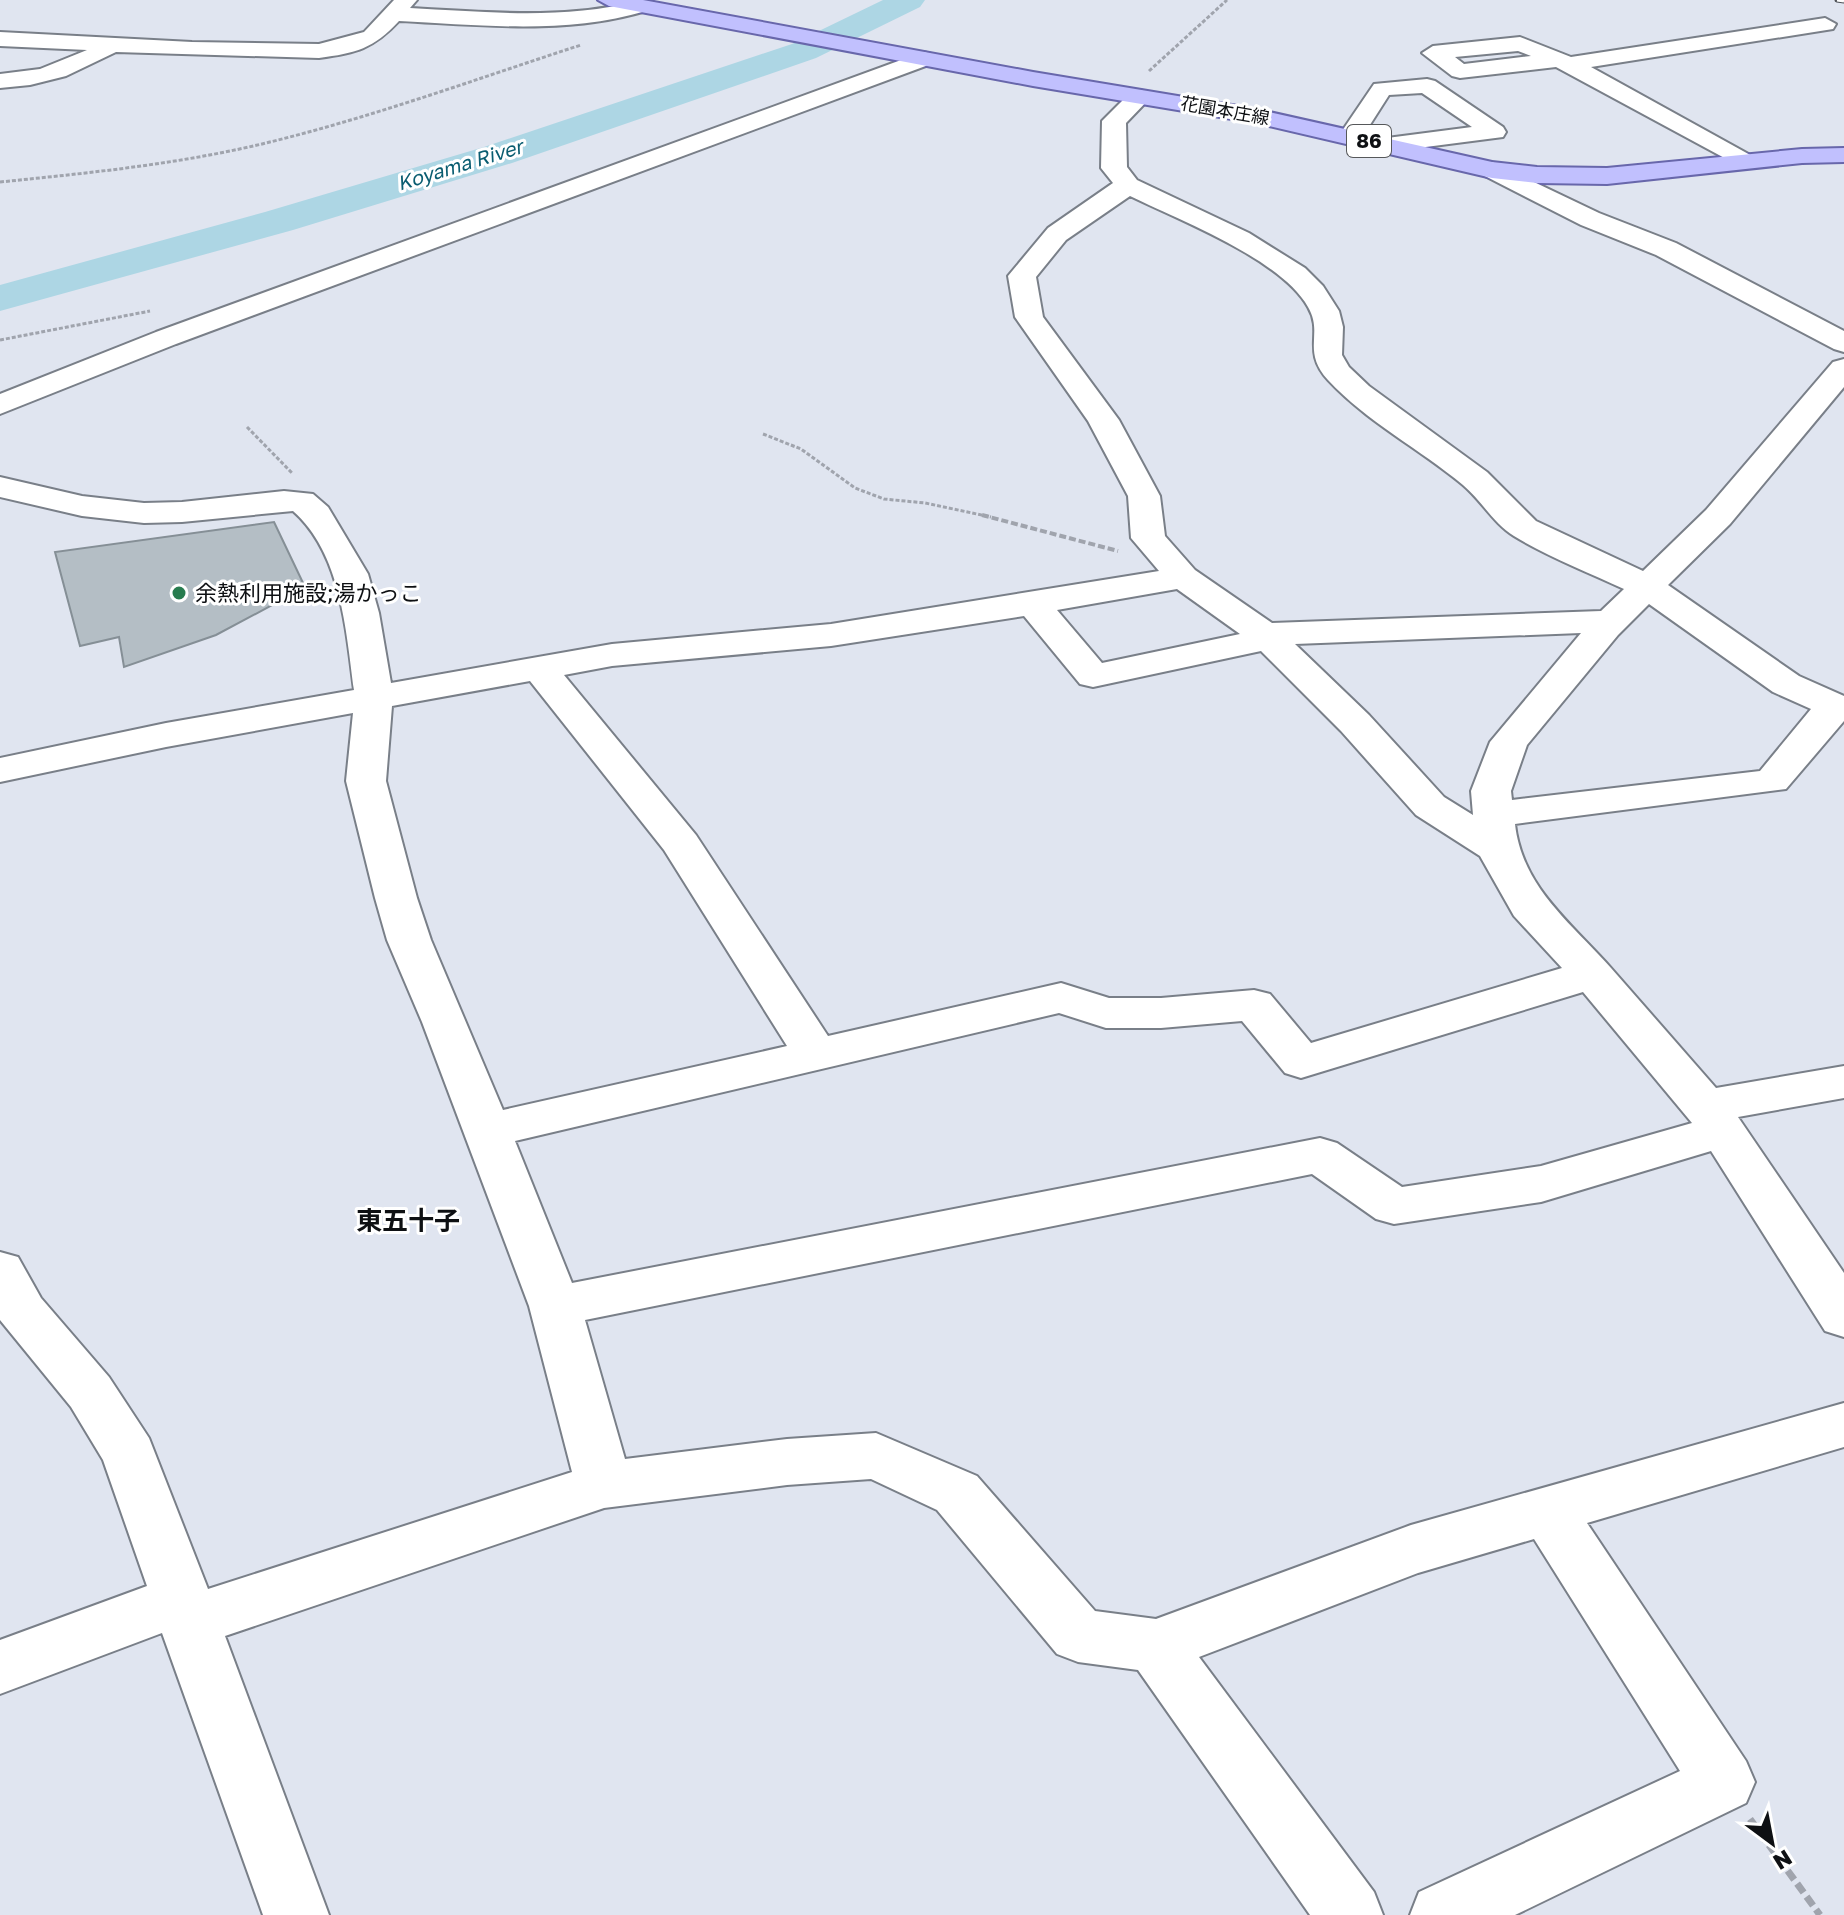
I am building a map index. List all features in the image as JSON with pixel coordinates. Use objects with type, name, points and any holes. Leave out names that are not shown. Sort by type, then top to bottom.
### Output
[{"type":"main road","name":"花園本庄線","points":[[609,0],[1256,116],[1492,170],[1572,177],[1607,176],[1743,161],[1844,155]]},
{"type":"street","points":[[0,39],[284,51],[341,48],[372,37],[400,7],[558,19],[615,15],[639,7]]},
{"type":"street","points":[[1743,161],[1563,62],[1820,8],[1844,42]]},
{"type":"street","points":[[0,81],[56,74],[83,63],[111,45]]},
{"type":"street","points":[[0,405],[166,338],[910,56]]},
{"type":"street","points":[[1350,137],[1382,89],[1427,86],[1494,132],[1387,145]]},
{"type":"street","points":[[1127,95],[1114,121],[1114,168],[1128,185],[1240,239],[1295,274],[1313,292],[1325,311],[1329,327],[1327,355],[1337,372],[1358,392],[1476,479],[1524,528],[1646,586],[1786,684],[1839,708],[1772,781],[1495,831],[1430,806],[1355,723],[1266,637],[1177,571],[1148,538],[1144,496],[1103,420],[1029,317],[1023,297],[1022,276],[1057,234],[1128,185]]},
{"type":"street","points":[[1492,170],[1590,219],[1666,249],[1844,343]]},
{"type":"street","points":[[1844,368],[1718,517],[1609,621],[1509,742],[1491,791],[1495,831],[1529,907],[1592,974],[1714,1119],[1844,1317]]},
{"type":"street","points":[[0,487],[66,504],[116,512],[165,513],[306,502],[338,549],[351,574],[361,613],[374,697],[366,781],[396,898],[409,940],[555,1306],[604,1485]]},
{"type":"street","points":[[0,770],[539,668],[657,650],[831,635],[1033,604],[1177,571]]},
{"type":"street","points":[[1033,604],[1093,676],[1266,637],[1609,621]]},
{"type":"street","points":[[539,668],[681,844],[816,1055]]},
{"type":"street","points":[[487,1131],[1061,998],[1106,1013],[1161,1013],[1254,1005],[1301,1062],[1592,974]]},
{"type":"street","points":[[555,1306],[1320,1155],[1394,1206],[1541,1184],[1714,1119],[1844,1082]]},
{"type":"street","points":[[0,1271],[22,1312],[90,1392],[129,1454],[296,1915]]},
{"type":"street","points":[[0,1667],[604,1485],[787,1462],[876,1456],[957,1493],[1078,1635],[1156,1646],[1411,1550],[1844,1425]]},
{"type":"street","points":[[1443,1915],[1723,1782],[1547,1511]]},
{"type":"street","points":[[1156,1646],[1350,1915]]},
{"type":"path","points":[[1127,95],[1125,82],[1143,77],[1227,0]]},
{"type":"path","points":[[0,182],[122,170],[221,153],[367,114],[583,44]]},
{"type":"path","points":[[247,427],[294,475],[305,491],[306,502]]},
{"type":"path","points":[[763,434],[801,449],[855,488],[884,499],[925,503],[989,517],[1177,571]]},
{"type":"path","points":[[1723,1782],[1820,1915]]},
{"type":"building","name":"余熱利用施設;湯かっこ","points":[[274,522],[304,585],[278,602],[216,635],[124,667],[119,637],[80,646],[55,552]]},
{"type":"waterway","name":"Koyama River","points":[[0,298],[279,221],[498,155],[804,51],[909,0]]},
{"type":"railway","points":[[1837,0],[1844,1]]},
{"type":"place","name":"余熱利用施設;湯かっこ","points":[[179,593]]},
{"type":"district","name":"東五十子","points":[[408,1221]]}]
